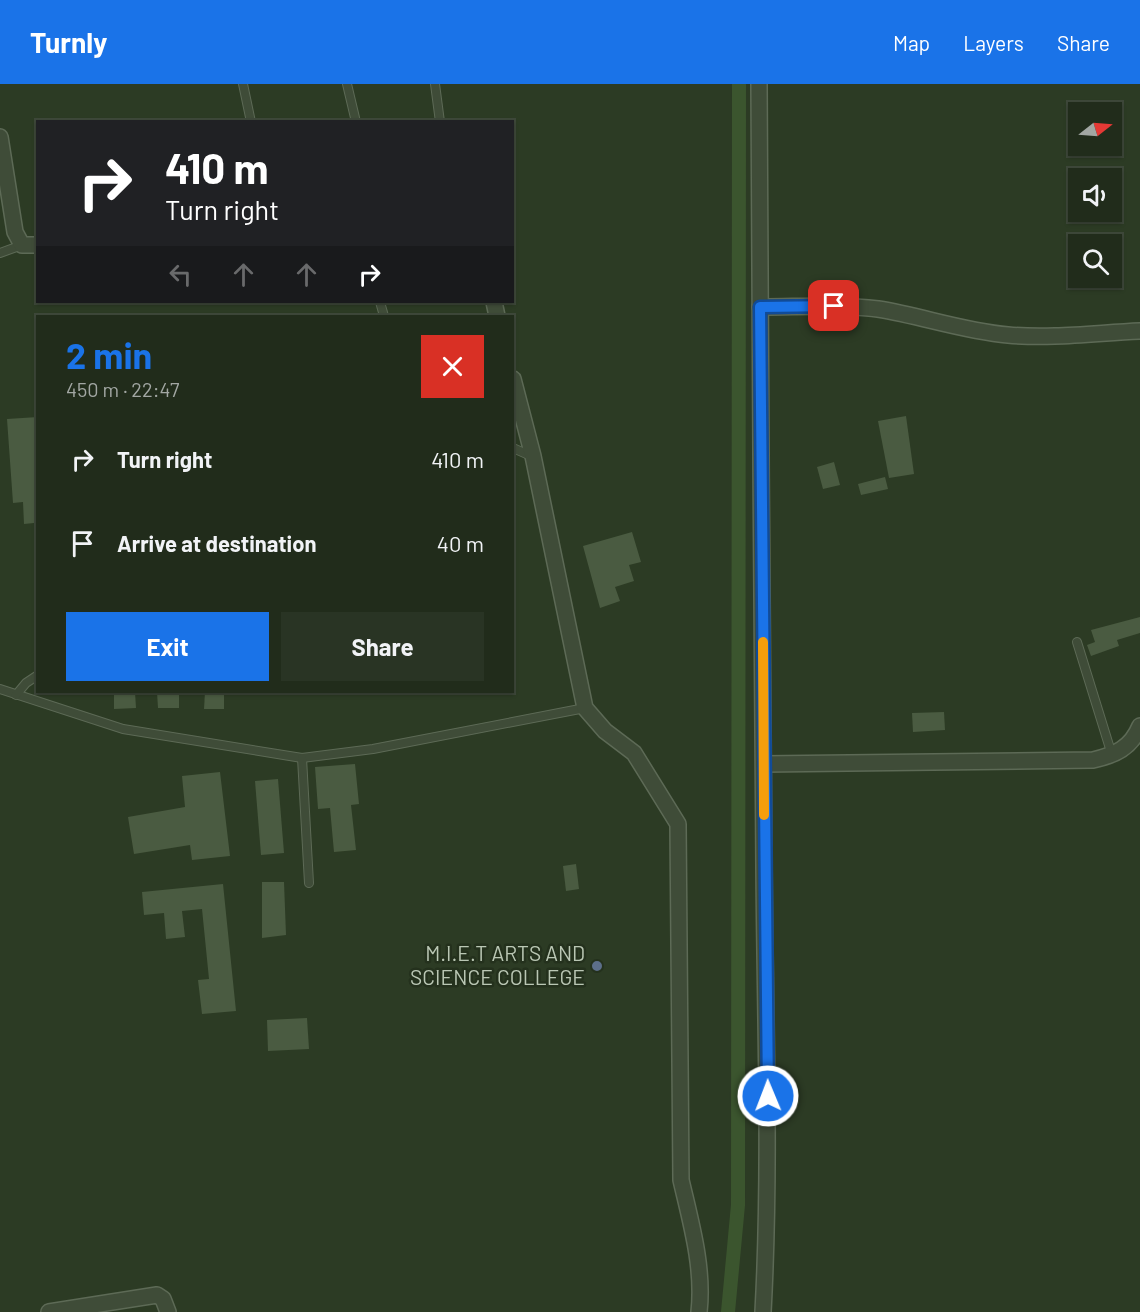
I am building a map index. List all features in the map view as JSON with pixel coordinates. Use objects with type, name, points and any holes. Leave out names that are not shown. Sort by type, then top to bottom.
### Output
[{"type":"street","points":[[759,84],[769,1139],[768,1225],[763,1312]]},
{"type":"street","points":[[0,137],[15,232],[30,245]]},
{"type":"street","points":[[760,307],[834,306],[877,309],[971,331],[1011,335],[1140,331]]},
{"type":"street","points":[[514,383],[532,456],[585,708],[605,731],[634,753],[678,824],[681,1180],[694,1233],[701,1296],[699,1312]]},
{"type":"street","points":[[764,764],[1094,760],[1113,755],[1131,742],[1140,726]]},
{"type":"street","points":[[49,1312],[81,1310],[157,1296],[163,1299],[168,1312]]},
{"type":"lane","points":[[243,84],[251,120]]},
{"type":"lane","points":[[347,84],[356,120]]},
{"type":"lane","points":[[435,84],[440,120]]},
{"type":"lane","points":[[0,253],[30,245]]},
{"type":"lane","points":[[514,448],[532,456]]},
{"type":"lane","points":[[1077,642],[1113,755]]},
{"type":"lane","points":[[16,695],[26,683],[36,676]]},
{"type":"lane","points":[[0,689],[123,729],[302,758],[373,749],[585,708]]},
{"type":"lane","points":[[302,758],[309,883]]},
{"type":"building","points":[[906,416],[914,474],[889,478],[878,421]]},
{"type":"building","points":[[36,417],[34,523],[24,524],[23,502],[13,503],[7,419]]},
{"type":"building","points":[[834,462],[840,485],[823,489],[817,467]]},
{"type":"building","points":[[885,477],[888,489],[861,495],[858,484]]},
{"type":"building","points":[[632,532],[641,562],[629,565],[634,581],[615,587],[620,601],[600,608],[583,546]]},
{"type":"building","points":[[1140,617],[1140,633],[1117,640],[1119,646],[1091,656],[1087,645],[1095,642],[1091,630]]},
{"type":"building","points":[[114,693],[135,693],[136,708],[114,709]]},
{"type":"building","points":[[157,693],[179,693],[179,708],[158,708]]},
{"type":"building","points":[[205,693],[224,693],[224,709],[204,709]]},
{"type":"building","points":[[944,712],[945,730],[913,732],[912,713]]},
{"type":"building","points":[[355,764],[359,804],[351,805],[356,850],[334,852],[330,808],[318,809],[315,767]]},
{"type":"building","points":[[220,772],[230,856],[192,860],[190,845],[134,854],[128,817],[185,807],[182,776]]},
{"type":"building","points":[[278,779],[284,853],[261,855],[255,781]]},
{"type":"building","points":[[576,864],[579,889],[566,891],[563,866]]},
{"type":"building","points":[[262,882],[284,882],[286,935],[262,938]]},
{"type":"building","points":[[223,884],[236,1011],[202,1014],[198,980],[209,979],[202,909],[182,911],[185,937],[166,939],[164,913],[144,915],[142,892]]},
{"type":"building","points":[[307,1018],[309,1049],[268,1051],[267,1020]]},
{"type":"waterway","points":[[728,1312],[738,1205],[739,84]]},
{"type":"slow traffic","points":[[763,642],[764,815]]},
{"type":"place","name":"M.I.E.T ARTS AND SCIENCE COLLEGE","points":[[597,966]]},
{"type":"route","points":[[768,1096],[760,307],[834,306]]}]
